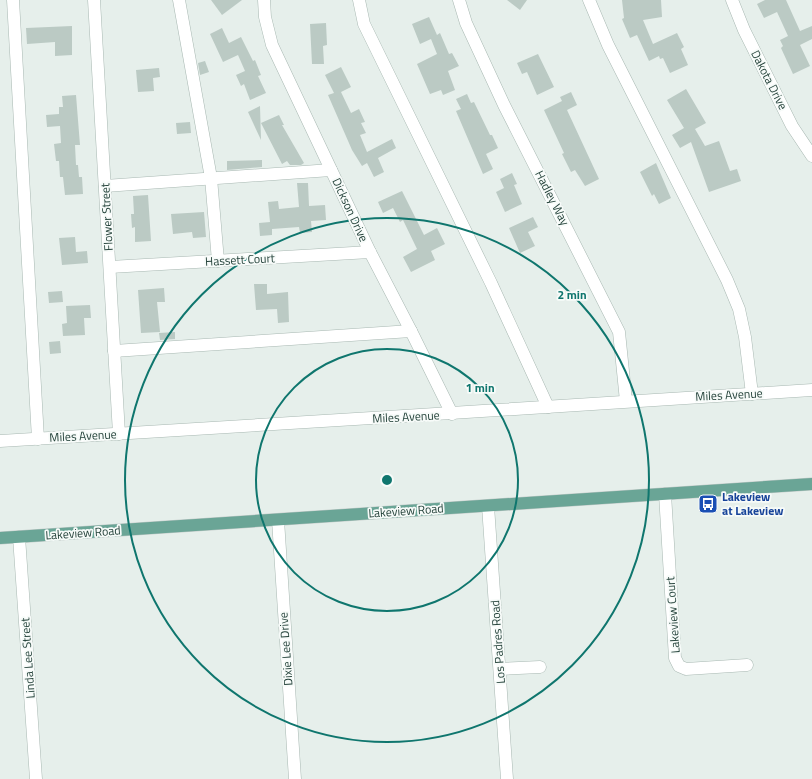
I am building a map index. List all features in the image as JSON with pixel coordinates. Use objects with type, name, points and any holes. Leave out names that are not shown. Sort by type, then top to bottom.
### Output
[{"type":"main road","name":"Lakeview Road","points":[[0,538],[812,484]]},
{"type":"street","points":[[13,0],[38,439]]},
{"type":"street","name":"Flower Street","points":[[94,0],[119,434]]},
{"type":"street","points":[[178,0],[211,178],[218,261]]},
{"type":"street","name":"Dickson Drive","points":[[264,0],[265,17],[272,44],[370,252],[452,414]]},
{"type":"street","points":[[359,0],[364,24],[491,283],[548,407]]},
{"type":"street","name":"Hadley Way","points":[[459,0],[466,23],[504,105],[619,332],[626,401]]},
{"type":"street","points":[[589,0],[608,45],[727,280],[739,309],[752,394]]},
{"type":"street","name":"Dakota Drive","points":[[732,0],[744,30],[792,126],[812,156]]},
{"type":"street","points":[[105,186],[331,170]]},
{"type":"street","name":"Hassett Court","points":[[110,267],[370,252]]},
{"type":"street","points":[[114,351],[411,331]]},
{"type":"street","name":"Miles Avenue","points":[[0,441],[452,414],[626,401],[812,390]]},
{"type":"street","name":"Lakeview Court","points":[[664,494],[675,658],[679,666],[686,669],[747,665]]},
{"type":"street","name":"Los Padres Road","points":[[488,506],[507,779]]},
{"type":"street","name":"Dixie Lee Drive","points":[[278,520],[295,779]]},
{"type":"street","name":"Linda Lee Street","points":[[19,537],[36,779]]},
{"type":"street","points":[[500,670],[540,667]]},
{"type":"building","points":[[211,0],[242,0],[222,15]]},
{"type":"building","points":[[507,0],[527,0],[520,10]]},
{"type":"building","points":[[622,0],[661,0],[662,17],[643,20],[653,44],[677,33],[684,47],[681,49],[688,65],[670,73],[663,58],[660,59],[659,56],[649,61],[637,35],[630,38],[622,19],[624,18]]},
{"type":"building","points":[[765,0],[786,0],[800,31],[812,26],[812,39],[800,45],[810,66],[793,74],[781,48],[783,46],[780,40],[788,36],[777,12],[764,18],[757,4]]},
{"type":"building","points":[[429,17],[437,35],[440,33],[449,54],[452,53],[459,66],[448,71],[455,90],[443,95],[441,90],[430,94],[417,64],[437,54],[431,39],[420,44],[412,24]]},
{"type":"building","points":[[326,23],[327,45],[323,46],[324,64],[312,64],[310,24]]},
{"type":"building","points":[[72,26],[72,55],[55,56],[55,42],[27,44],[26,28]]},
{"type":"building","points":[[222,28],[229,43],[241,37],[253,61],[255,60],[261,75],[258,76],[266,93],[250,100],[244,84],[241,86],[236,75],[245,71],[238,55],[223,62],[210,34]]},
{"type":"building","points":[[538,54],[554,87],[537,95],[527,72],[522,74],[517,63]]},
{"type":"building","points":[[205,61],[209,72],[200,75],[198,63]]},
{"type":"building","points":[[341,67],[351,87],[341,92],[351,113],[359,109],[365,122],[361,123],[366,133],[360,135],[367,152],[392,139],[396,148],[378,158],[384,172],[374,177],[367,163],[362,166],[352,150],[328,95],[334,93],[325,75]]},
{"type":"building","points":[[159,68],[160,77],[153,78],[154,91],[138,92],[136,70]]},
{"type":"building","points":[[686,89],[706,123],[695,129],[705,146],[719,141],[730,171],[737,169],[741,181],[709,192],[691,142],[680,148],[672,135],[684,128],[667,100]]},
{"type":"building","points":[[571,92],[577,105],[567,110],[599,179],[585,186],[575,170],[571,172],[544,110],[562,101],[560,97]]},
{"type":"building","points":[[467,94],[471,103],[474,102],[498,148],[486,154],[493,169],[483,174],[456,111],[461,109],[456,99]]},
{"type":"building","points":[[76,95],[80,145],[75,145],[76,165],[78,165],[79,177],[82,177],[83,194],[65,195],[63,177],[60,177],[59,161],[56,161],[54,144],[61,143],[60,126],[47,127],[46,115],[59,114],[59,107],[63,107],[62,96]]},
{"type":"building","points":[[260,106],[261,140],[248,112]]},
{"type":"building","points":[[279,115],[284,125],[282,125],[304,163],[301,165],[290,165],[287,161],[282,164],[261,123]]},
{"type":"building","points":[[190,122],[191,133],[177,134],[176,123]]},
{"type":"building","points":[[262,160],[262,167],[227,170],[227,161]]},
{"type":"building","points":[[656,163],[671,198],[659,204],[654,194],[652,196],[640,172]]},
{"type":"building","points":[[512,173],[517,184],[514,185],[522,204],[505,212],[496,192],[504,188],[500,179]]},
{"type":"building","points":[[297,183],[308,183],[309,206],[325,205],[326,220],[311,221],[312,232],[300,233],[299,227],[272,229],[272,235],[260,236],[259,223],[270,222],[268,202],[278,201],[279,209],[299,207]]},
{"type":"building","points":[[402,191],[424,235],[437,228],[445,244],[431,251],[435,260],[411,272],[403,257],[417,249],[403,220],[400,222],[393,208],[383,213],[378,202]]},
{"type":"building","points":[[148,195],[151,241],[135,242],[135,227],[132,228],[131,214],[134,214],[133,196]]},
{"type":"building","points":[[204,212],[206,237],[193,238],[192,232],[173,234],[171,214]]},
{"type":"building","points":[[533,217],[538,227],[528,232],[535,246],[520,253],[509,228]]},
{"type":"building","points":[[75,237],[76,252],[87,251],[88,263],[62,265],[59,238]]},
{"type":"building","points":[[254,284],[267,284],[267,294],[288,292],[289,322],[278,323],[277,309],[256,310]]},
{"type":"building","points":[[164,288],[165,302],[157,302],[160,332],[141,333],[138,290]]},
{"type":"building","points":[[62,291],[63,302],[49,303],[48,292]]},
{"type":"building","points":[[90,305],[91,318],[84,318],[85,335],[63,336],[62,324],[67,323],[66,306]]},
{"type":"building","points":[[175,332],[175,339],[160,340],[159,333]]},
{"type":"building","points":[[60,341],[61,353],[50,354],[49,342]]},
{"type":"place","name":"Lakeview at Lakeview","points":[[708,504]]}]
